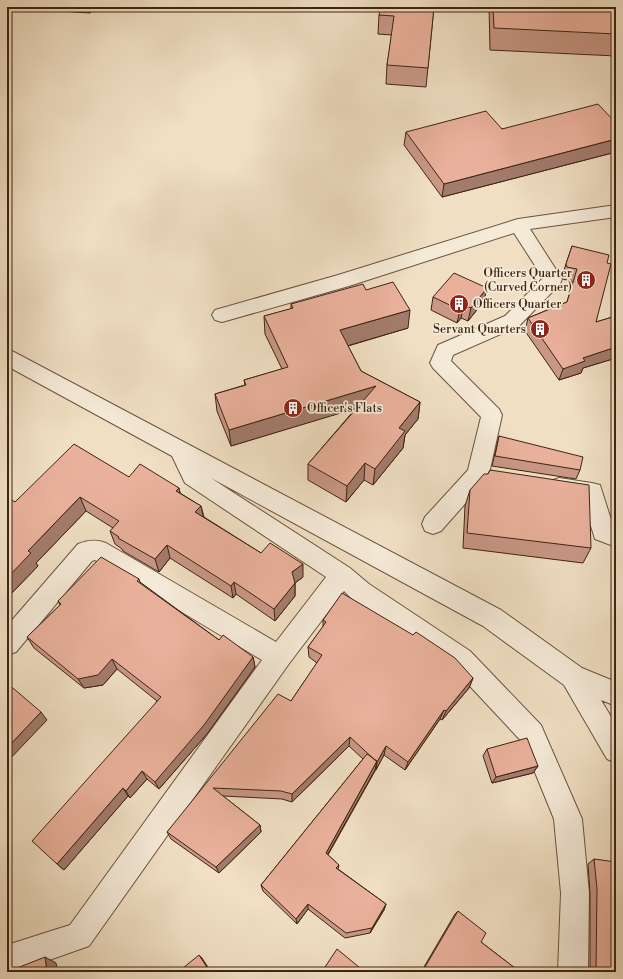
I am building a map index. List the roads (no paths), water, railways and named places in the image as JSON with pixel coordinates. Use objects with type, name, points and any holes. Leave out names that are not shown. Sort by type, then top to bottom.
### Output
[{"type":"street","points":[[222,315],[342,281],[518,225],[616,211]]},
{"type":"street","points":[[433,524],[478,474],[492,415],[440,363],[445,350],[512,321],[553,279],[518,225]]},
{"type":"street","points":[[7,357],[492,618],[573,677],[616,694]]},
{"type":"street","points":[[179,449],[193,477],[342,575],[361,592],[461,659],[532,734],[568,819],[575,893],[573,972]]},
{"type":"street","points":[[478,474],[501,478]]},
{"type":"street","points":[[539,484],[592,492],[603,532],[616,537]]},
{"type":"street","points":[[7,644],[86,551],[98,550],[279,657]]},
{"type":"street","points":[[7,960],[79,936],[279,657],[342,575]]},
{"type":"street","points":[[573,677],[616,750]]},
{"type":"place","name":"Officers Quarter (Curved Corner)","points":[[586,280]]},
{"type":"place","name":"Officers Quarter","points":[[459,304]]},
{"type":"place","name":"Servant Quarters","points":[[540,329]]},
{"type":"place","name":"Officer's Flats","points":[[293,408]]}]
